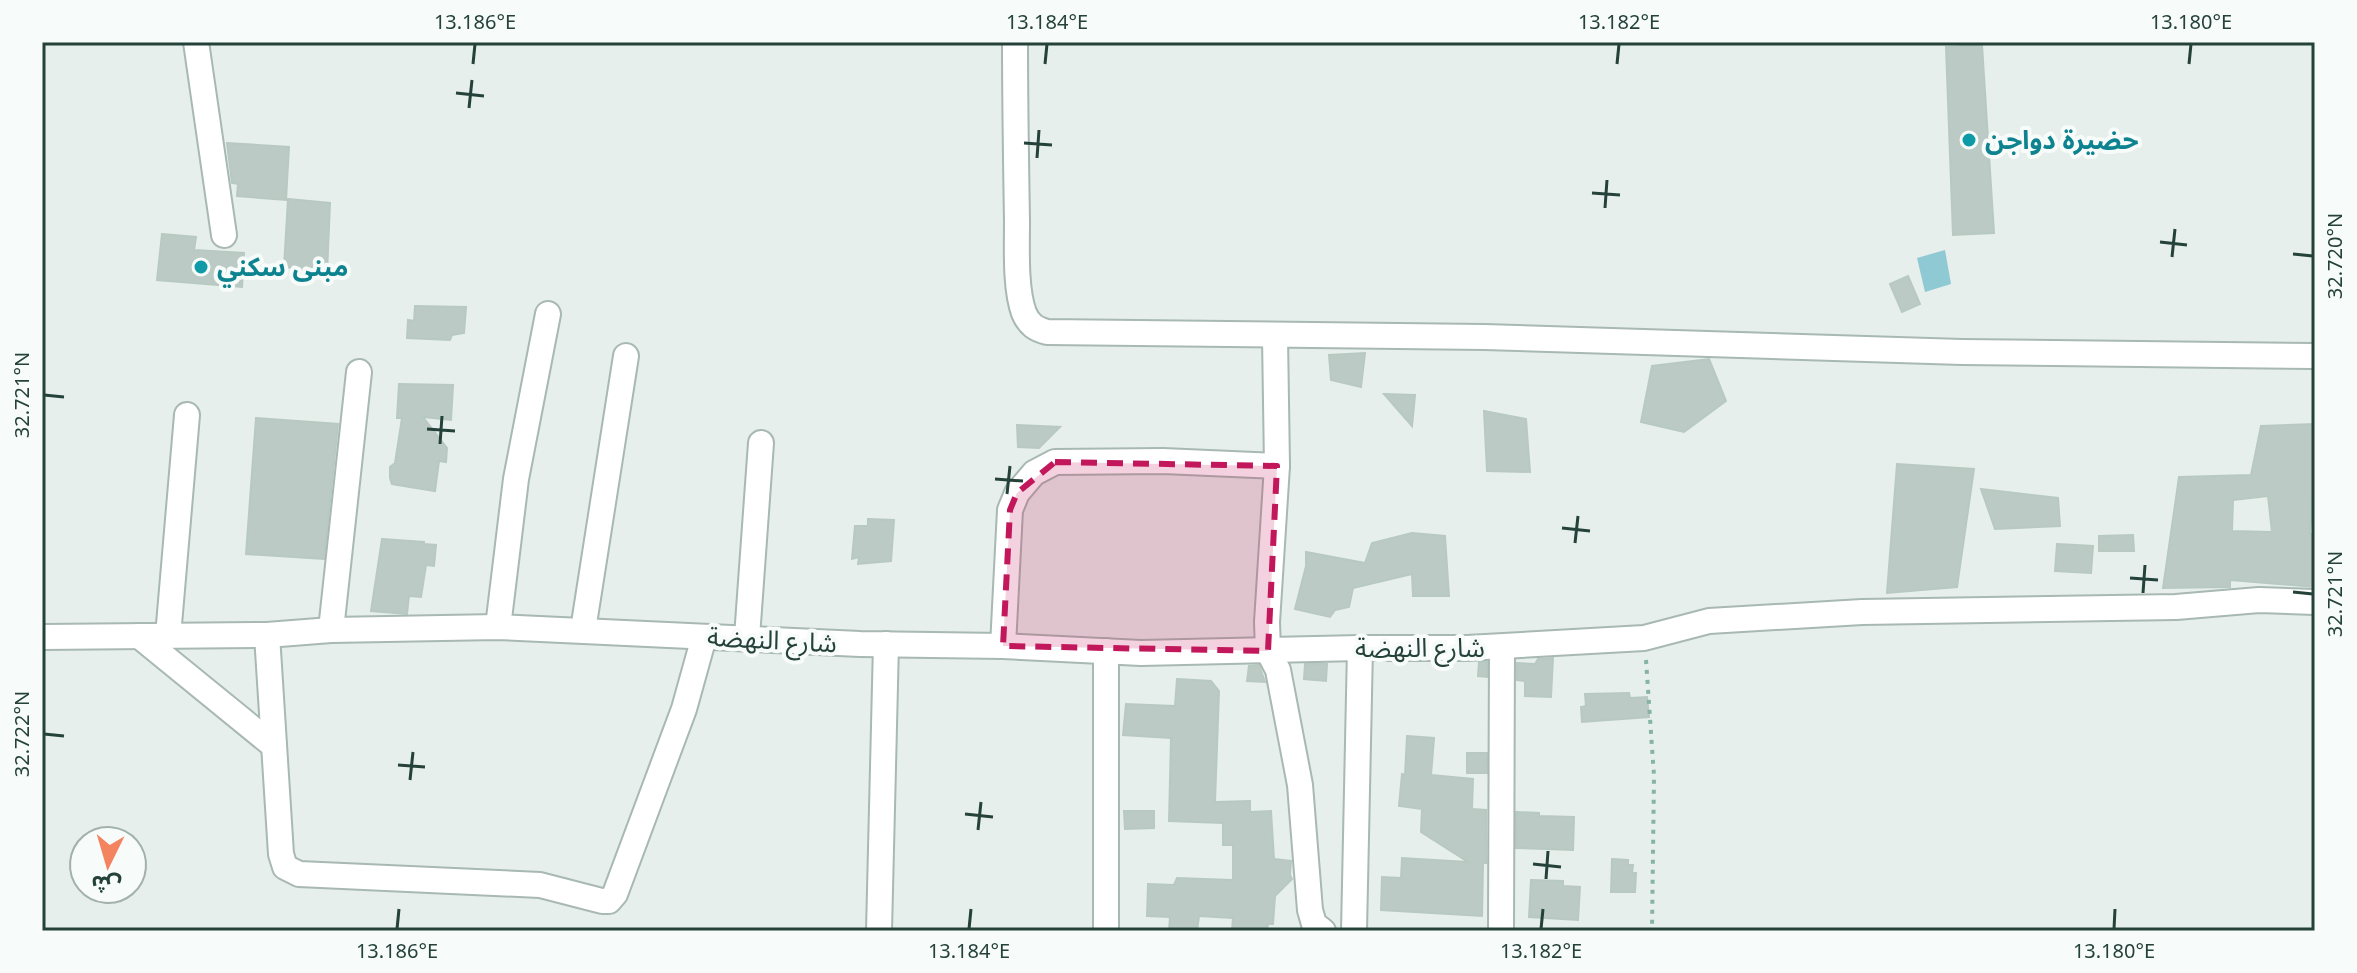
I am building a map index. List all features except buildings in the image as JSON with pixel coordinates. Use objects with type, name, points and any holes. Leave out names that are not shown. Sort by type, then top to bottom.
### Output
[{"type":"street","points":[[196,42],[224,235]]},
{"type":"street","points":[[1015,42],[1017,261],[1023,310],[1036,329],[1062,334],[1484,337],[1962,352],[2315,356]]},
{"type":"street","points":[[498,627],[516,479],[548,314]]},
{"type":"street","points":[[1275,337],[1277,466],[1267,622],[1268,651],[1278,670],[1300,785],[1310,910],[1314,924],[1323,931]]},
{"type":"street","points":[[583,630],[626,356]]},
{"type":"street","points":[[331,630],[359,372]]},
{"type":"street","points":[[168,636],[187,415]]},
{"type":"street","points":[[747,637],[761,443]]},
{"type":"street","points":[[1003,646],[1010,510],[1017,493],[1034,473],[1055,462],[1163,461],[1277,466]]},
{"type":"street","name":"شارع النهضة","points":[[42,637],[267,635],[331,630],[498,627],[1106,651],[1268,651],[1502,647],[1644,638],[1709,621],[1862,612],[2176,607],[2259,600],[2315,602]]},
{"type":"street","points":[[267,635],[281,854],[285,867],[299,874],[540,885],[609,901],[615,894],[684,709],[704,637]]},
{"type":"street","points":[[139,636],[274,746]]},
{"type":"street","points":[[879,931],[886,644]]},
{"type":"street","points":[[1501,928],[1502,647]]},
{"type":"street","points":[[1354,931],[1360,648]]},
{"type":"street","points":[[1106,651],[1106,931]]},
{"type":"path","points":[[1644,638],[1654,776],[1652,931]]},
{"type":"highlighted area","points":[[1055,462],[1277,466],[1268,651],[1003,646],[1010,510],[1017,493]]},
{"type":"water","points":[[1945,250],[1951,284],[1925,292],[1917,258]]},
{"type":"place","name":"حضيرة دواجن","points":[[1969,140]]},
{"type":"place","name":"مبنى سكني","points":[[201,267]]}]
